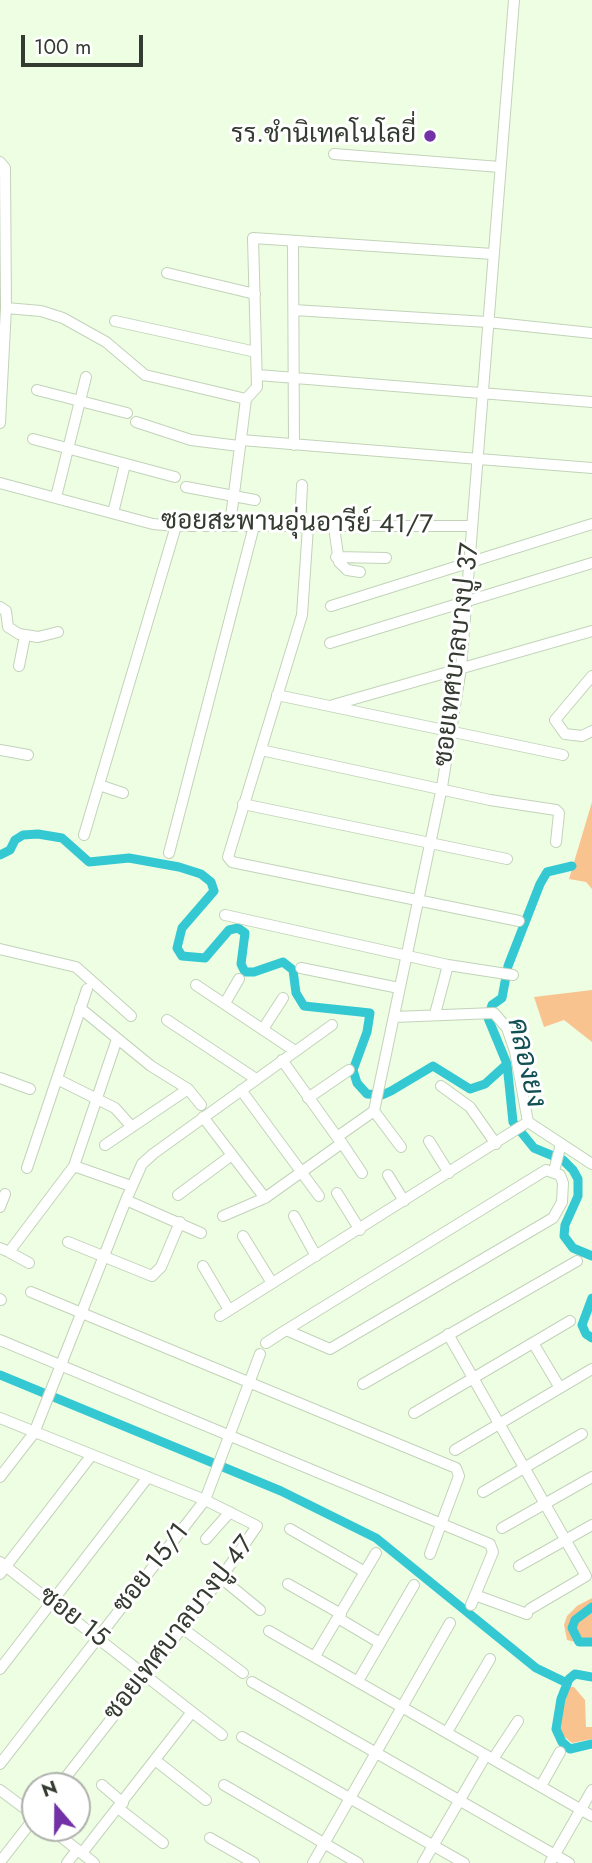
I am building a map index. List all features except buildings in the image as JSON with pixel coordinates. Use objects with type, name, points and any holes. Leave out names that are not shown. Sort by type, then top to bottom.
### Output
[{"type":"street","name":"ซอยเทศบาลบางปู 37","points":[[374,1111],[442,787],[461,668],[514,0]]},
{"type":"street","points":[[334,154],[500,167]]},
{"type":"street","points":[[0,422],[6,308],[3,165]]},
{"type":"street","points":[[6,308],[41,311],[63,318],[106,342],[145,375],[246,399],[255,393],[258,375],[253,238],[493,254]]},
{"type":"street","points":[[293,242],[294,444]]},
{"type":"street","points":[[167,274],[255,294]]},
{"type":"street","points":[[294,310],[487,322],[592,333]]},
{"type":"street","points":[[114,321],[256,352]]},
{"type":"street","points":[[258,375],[592,402]]},
{"type":"street","points":[[56,497],[86,377]]},
{"type":"street","points":[[37,390],[127,413]]},
{"type":"street","points":[[230,525],[246,399]]},
{"type":"street","points":[[136,422],[180,437],[479,457],[592,468]]},
{"type":"street","points":[[33,439],[175,477]]},
{"type":"street","points":[[113,513],[125,464]]},
{"type":"street","name":"ซอยสะพานอุ่นอารีย์ 41/7","points":[[0,483],[113,513],[176,526],[472,526]]},
{"type":"street","points":[[302,485],[304,601],[261,750],[227,853],[232,862],[519,921]]},
{"type":"street","points":[[186,487],[255,499]]},
{"type":"street","points":[[331,606],[592,524]]},
{"type":"street","points":[[84,835],[176,526]]},
{"type":"street","points":[[169,853],[254,526]]},
{"type":"street","points":[[334,527],[336,557],[342,567],[360,572]]},
{"type":"street","points":[[336,557],[386,558]]},
{"type":"street","points":[[330,643],[592,563]]},
{"type":"street","points":[[0,607],[6,611],[8,627],[25,636],[58,632]]},
{"type":"street","points":[[332,705],[592,631]]},
{"type":"street","points":[[19,666],[25,636]]},
{"type":"street","points":[[592,676],[555,720],[555,725],[565,734],[582,736],[592,731]]},
{"type":"street","points":[[277,695],[332,705],[452,734],[563,755]]},
{"type":"street","points":[[0,750],[28,755]]},
{"type":"street","points":[[261,750],[442,787],[490,800],[556,810],[559,813],[556,842]]},
{"type":"street","points":[[99,785],[123,793]]},
{"type":"street","points":[[243,804],[507,859]]},
{"type":"street","points":[[225,915],[406,957],[510,975]]},
{"type":"street","points":[[0,949],[76,967],[131,1016]]},
{"type":"street","points":[[435,1014],[448,965]]},
{"type":"street","points":[[301,968],[399,988]]},
{"type":"street","points":[[225,1003],[239,979]]},
{"type":"street","points":[[196,985],[295,1051]]},
{"type":"street","points":[[27,1168],[87,989]]},
{"type":"street","points":[[263,1029],[283,998]]},
{"type":"street","points":[[80,1008],[117,1039],[188,1089],[201,1105]]},
{"type":"street","points":[[394,1017],[488,1012],[507,1028],[515,1051],[523,1126]]},
{"type":"street","points":[[167,1020],[256,1079]]},
{"type":"street","points":[[0,1477],[34,1433],[142,1164],[202,1117],[332,1025]]},
{"type":"street","points":[[29,1263],[5,1250],[74,1166],[117,1039]]},
{"type":"street","points":[[282,1060],[362,1173]]},
{"type":"street","points":[[308,1098],[349,1070]]},
{"type":"street","points":[[0,1078],[30,1089]]},
{"type":"street","points":[[57,1079],[115,1108],[132,1127]]},
{"type":"street","points":[[441,1086],[470,1107],[496,1144]]},
{"type":"street","points":[[105,1145],[188,1089]]},
{"type":"street","points":[[241,1090],[319,1196]]},
{"type":"street","points":[[223,1216],[265,1198],[374,1111],[401,1147]]},
{"type":"street","points":[[202,1117],[265,1198]]},
{"type":"street","points":[[203,1266],[224,1313],[523,1126]]},
{"type":"street","points":[[523,1126],[561,1144],[592,1164]]},
{"type":"street","points":[[429,1141],[449,1173]]},
{"type":"street","points":[[286,1330],[330,1349],[553,1218],[562,1202],[563,1183],[557,1162],[561,1144]]},
{"type":"street","points":[[178,1195],[232,1155]]},
{"type":"street","points":[[266,1343],[557,1162]]},
{"type":"street","points":[[74,1166],[131,1186]]},
{"type":"street","points":[[387,1175],[404,1201]]},
{"type":"street","points":[[337,1193],[360,1230]]},
{"type":"street","points":[[0,1207],[5,1194]]},
{"type":"street","points":[[126,1200],[201,1233]]},
{"type":"street","points":[[294,1216],[317,1256]]},
{"type":"street","points":[[68,1242],[146,1275],[157,1273],[180,1222]]},
{"type":"street","points":[[243,1236],[272,1283]]},
{"type":"street","points":[[363,1384],[576,1261]]},
{"type":"street","points":[[31,1292],[456,1468],[459,1476],[429,1554]]},
{"type":"street","points":[[414,1413],[570,1321]]},
{"type":"street","points":[[447,1334],[589,1576],[528,1611],[475,1595]]},
{"type":"street","points":[[0,1339],[493,1547],[471,1605]]},
{"type":"street","points":[[533,1343],[560,1388]]},
{"type":"street","name":"ซอย 15/1","points":[[0,1764],[205,1500],[260,1354]]},
{"type":"street","points":[[455,1450],[592,1369]]},
{"type":"street","name":"ซอยเทศบาลบางปู 47","points":[[0,1418],[205,1500],[254,1522],[257,1528],[70,1772]]},
{"type":"street","points":[[483,1492],[582,1434]]},
{"type":"street","points":[[2,1567],[90,1456]]},
{"type":"street","points":[[502,1528],[592,1477]]},
{"type":"street","points":[[0,1669],[148,1478]]},
{"type":"street","points":[[205,1539],[230,1512]]},
{"type":"street","points":[[519,1566],[592,1525]]},
{"type":"street","points":[[290,1529],[365,1572]]},
{"type":"street","points":[[315,1656],[376,1553]]},
{"type":"street","name":"ซอย 15","points":[[2,1567],[52,1602],[222,1735]]},
{"type":"street","points":[[221,1578],[260,1610]]},
{"type":"street","points":[[288,1584],[380,1643]]},
{"type":"street","points":[[358,1681],[414,1586]]},
{"type":"street","points":[[313,1863],[450,1623]]},
{"type":"street","points":[[182,1628],[243,1673]]},
{"type":"street","points":[[270,1631],[592,1816]]},
{"type":"street","points":[[447,1732],[490,1659]]},
{"type":"street","points":[[252,1682],[460,1800],[553,1859],[569,1863]]},
{"type":"street","points":[[67,1863],[121,1805],[192,1712]]},
{"type":"street","points":[[422,1863],[460,1800],[517,1721]]},
{"type":"street","points":[[242,1737],[464,1863]]},
{"type":"street","points":[[541,1786],[561,1752]]},
{"type":"street","points":[[155,1760],[206,1800]]},
{"type":"street","points":[[102,1785],[163,1843]]},
{"type":"street","points":[[224,1785],[358,1863]]},
{"type":"street","points":[[0,1790],[21,1806]]},
{"type":"street","points":[[553,1859],[592,1790]]},
{"type":"street","points":[[2,1862],[21,1836]]},
{"type":"street","points":[[210,1838],[254,1863]]},
{"type":"street","points":[[68,1842],[94,1863]]},
{"type":"shaded area","points":[[592,802],[592,889],[586,882],[569,879]]},
{"type":"shaded area","points":[[592,990],[592,1042],[564,1020],[544,1027],[534,997]]},
{"type":"shaded area","points":[[592,1598],[592,1646],[567,1640],[564,1625],[567,1616],[577,1606]]},
{"type":"shaded area","points":[[569,1687],[574,1687],[585,1700],[586,1727],[592,1727],[592,1739],[572,1743],[561,1734],[558,1727]]},
{"type":"waterway","points":[[0,855],[10,850],[15,840],[23,835],[38,834],[62,838],[89,862],[129,858],[201,874],[211,882],[214,891],[182,928],[177,948],[182,956],[205,958],[229,930],[238,928],[245,933],[241,964],[245,972],[254,972],[283,962],[293,970],[296,993],[304,1006],[370,1013],[367,1032],[353,1070],[357,1083],[367,1094],[382,1095],[433,1066],[470,1089],[485,1084],[507,1064]]},
{"type":"waterway","name":"คลองยง","points":[[572,866],[547,872],[540,884],[508,966],[502,998],[492,1005],[488,1018],[507,1064],[513,1122],[534,1148],[563,1160],[573,1170],[578,1179],[578,1196],[565,1225],[564,1236],[573,1248],[592,1256]]},
{"type":"waterway","name":"คลองยง","points":[[592,1298],[582,1325],[586,1334],[592,1338]]},
{"type":"waterway","points":[[0,1375],[281,1491],[376,1538],[536,1668],[567,1683]]},
{"type":"waterway","name":"คลองยง","points":[[592,1607],[575,1620],[572,1628],[579,1642],[592,1642]]},
{"type":"waterway","name":"คลองยง","points":[[592,1677],[575,1674],[569,1679],[561,1699],[556,1729],[562,1742],[570,1749],[592,1744]]},
{"type":"place","name":"รร.ชำนิเทคโนโลยี่","points":[[430,136]]}]
